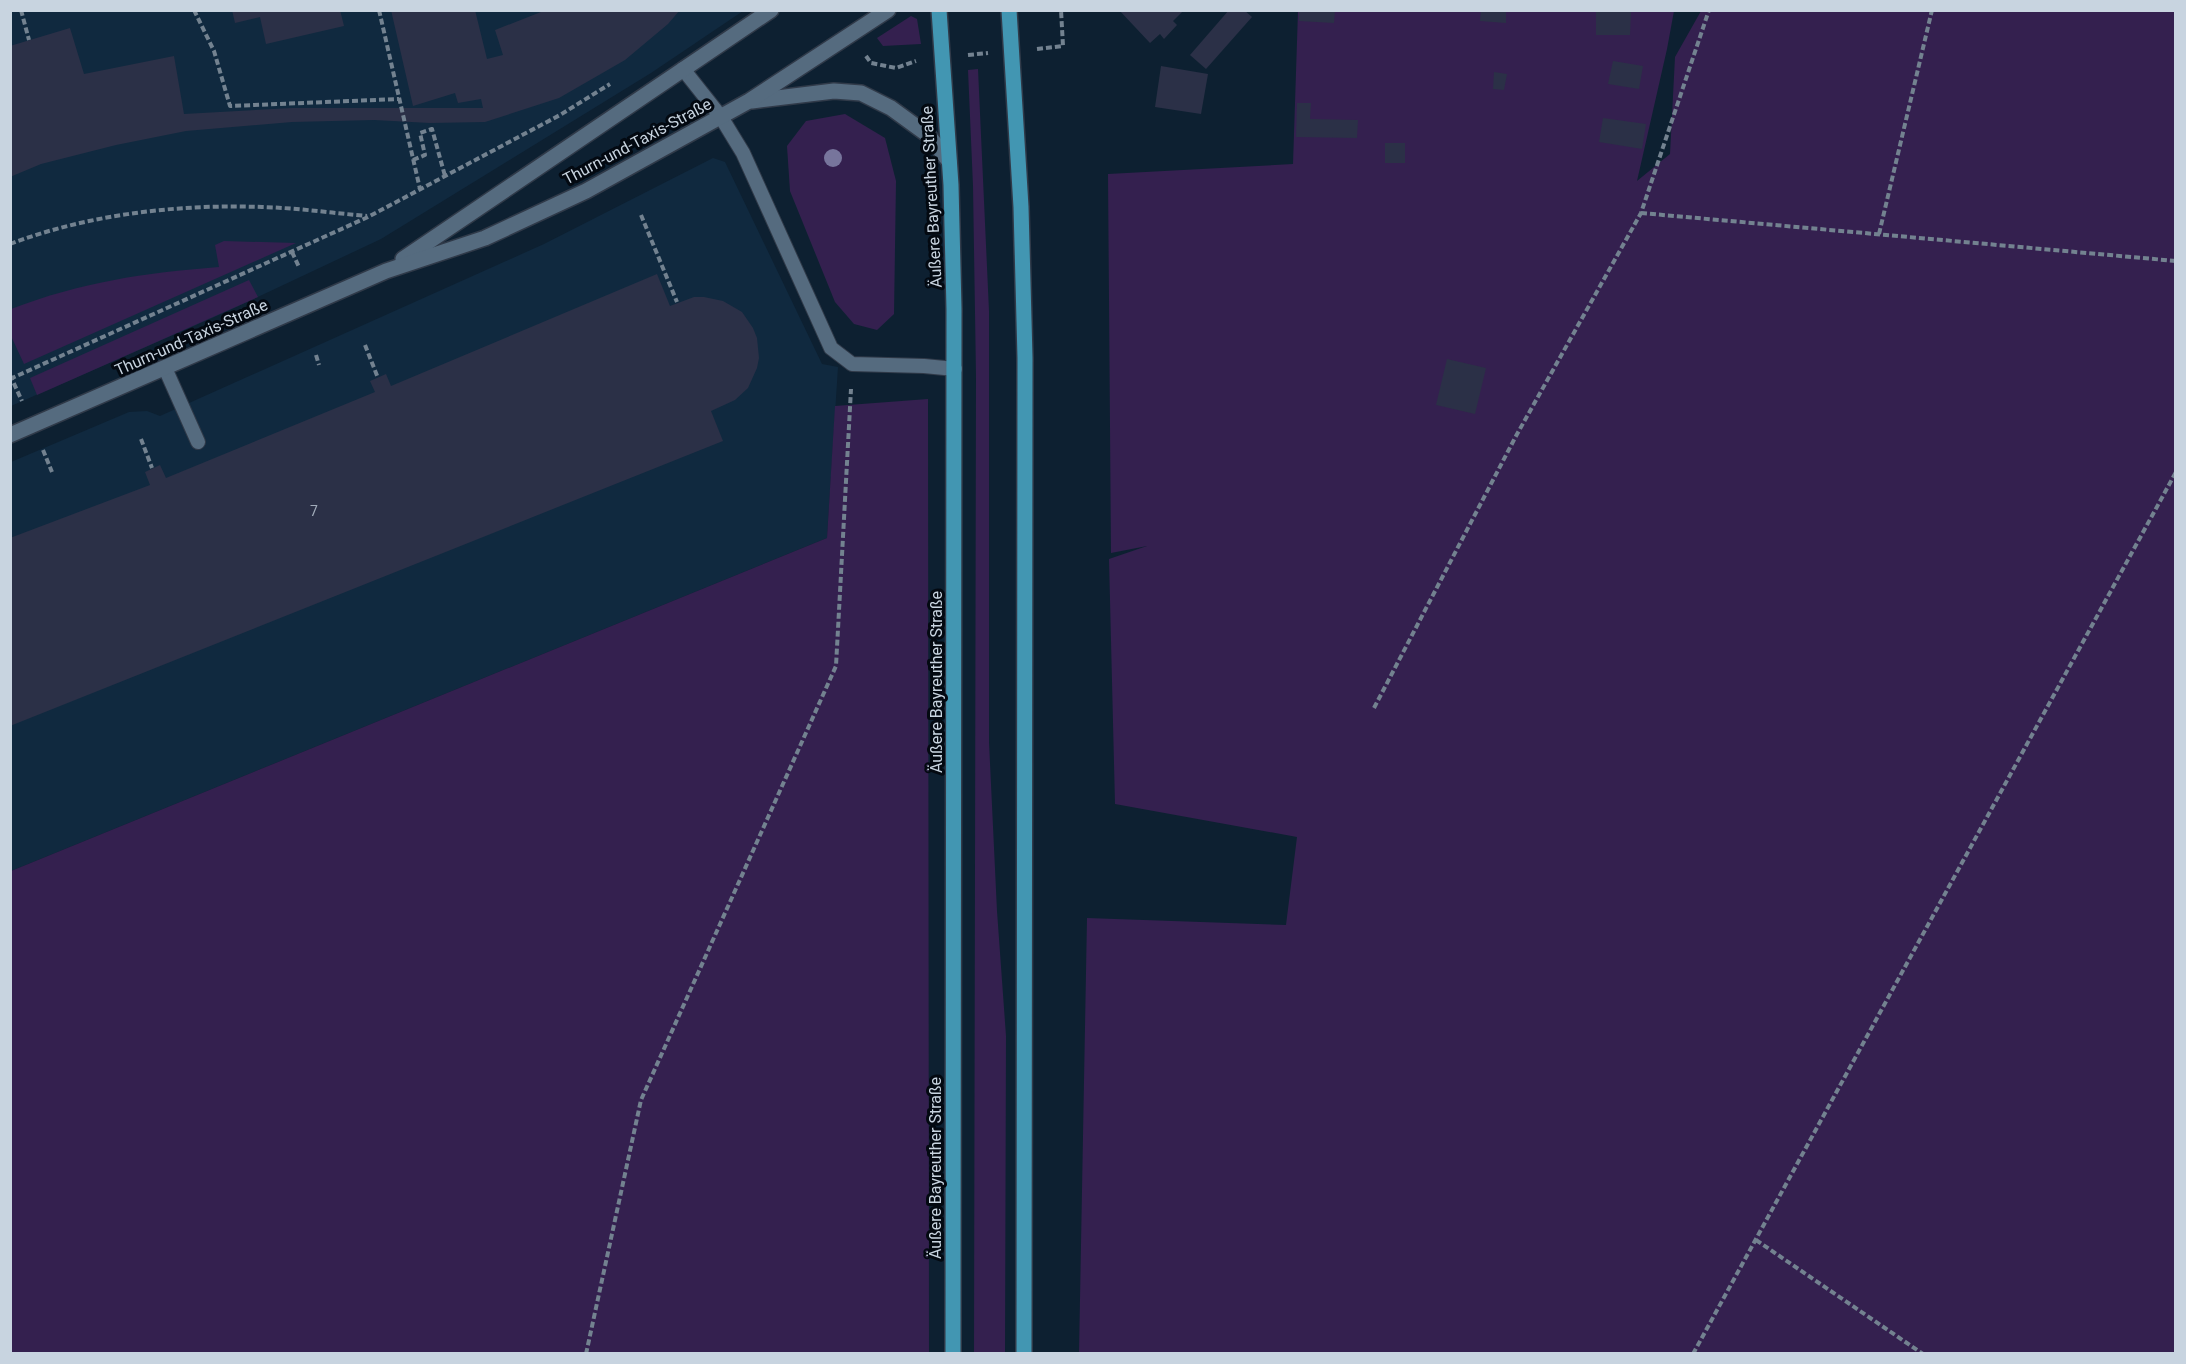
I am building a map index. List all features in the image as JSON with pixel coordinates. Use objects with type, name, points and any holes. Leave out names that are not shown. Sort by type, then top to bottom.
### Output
[{"type":"main road","name":"Äußere Bayreuther Straße","points":[[939,10],[949,161],[955,369],[953,1353]]},
{"type":"main road","points":[[1009,10],[1021,207],[1025,370],[1024,1353]]},
{"type":"street","name":"Thurn-und-Taxis-Straße","points":[[387,271],[771,10]]},
{"type":"street","name":"Thurn-und-Taxis-Straße","points":[[10,435],[387,271],[485,238],[586,191],[749,101],[888,10]]},
{"type":"street","points":[[749,101],[834,91],[861,93],[891,108],[928,135],[949,161]]},
{"type":"lane","points":[[683,69],[721,117],[743,153],[831,348],[852,364],[955,369]]},
{"type":"lane","points":[[165,368],[198,442]]},
{"type":"path","points":[[21,10],[29,40]]},
{"type":"path","points":[[194,10],[214,51],[230,106],[399,99]]},
{"type":"path","points":[[379,10],[420,189]]},
{"type":"path","points":[[1044,48],[1063,46],[1061,10]]},
{"type":"path","points":[[1374,708],[1516,436],[1641,213],[1709,10]]},
{"type":"path","points":[[1879,234],[1932,10]]},
{"type":"path","points":[[851,35],[871,63],[896,68],[924,59],[942,57]]},
{"type":"path","points":[[10,379],[368,217],[560,115],[619,78]]},
{"type":"path","points":[[413,159],[425,155],[420,132],[432,129],[445,176]]},
{"type":"path","points":[[10,244],[80,223],[176,209],[262,207],[368,217]]},
{"type":"path","points":[[1641,213],[2175,261]]},
{"type":"path","points":[[641,215],[677,302]]},
{"type":"path","points":[[292,252],[299,267]]},
{"type":"path","points":[[365,345],[378,378]]},
{"type":"path","points":[[316,355],[319,365]]},
{"type":"path","points":[[586,1353],[641,1100],[836,666],[852,364]]},
{"type":"path","points":[[141,439],[152,468]]},
{"type":"path","points":[[1693,1353],[2175,472]]},
{"type":"path","points":[[1756,1240],[1923,1353]]},
{"type":"shaded area","points":[[11,11],[743,11],[651,73],[381,239],[228,311],[11,406]]},
{"type":"shaded area","points":[[1298,11],[1674,11],[1637,181],[1670,154],[1675,57],[1701,11],[2175,11],[2175,1353],[1079,1354],[1087,918],[1286,925],[1297,837],[1115,804],[1109,559],[1147,546],[1111,553],[1108,174],[1293,164]]},
{"type":"shaded area","points":[[911,16],[917,19],[921,44],[883,46],[877,38]]},
{"type":"shaded area","points":[[978,69],[989,311],[989,742],[1006,1036],[1005,1354],[974,1353],[976,376],[973,186],[968,70]]},
{"type":"shaded area","points":[[845,114],[885,138],[896,181],[894,314],[877,330],[854,324],[835,302],[790,191],[787,146],[806,121]]},
{"type":"shaded area","points":[[713,158],[725,162],[822,364],[838,367],[827,538],[11,871],[11,462],[129,412],[147,411],[160,416],[544,244]]},
{"type":"shaded area","points":[[224,241],[296,243],[24,364],[11,336],[11,309],[88,285],[164,272],[219,267],[215,245]]},
{"type":"shaded area","points":[[249,280],[258,297],[37,395],[30,378]]},
{"type":"shaded area","points":[[928,399],[929,1353],[11,1353],[11,871],[827,538],[835,406]]},
{"type":"building","points":[[232,10],[340,10],[344,26],[266,44],[260,17],[235,23]]},
{"type":"building","points":[[391,10],[475,10],[487,59],[503,55],[495,30],[546,10],[680,10],[668,24],[625,60],[559,98],[485,122],[430,123],[374,120],[292,122],[186,131],[116,145],[41,164],[10,177],[10,46],[70,28],[84,74],[174,56],[184,114],[292,108],[483,108],[481,99],[458,103],[455,93],[413,106]]},
{"type":"building","points":[[1119,10],[1184,10],[1173,21],[1177,25],[1164,39],[1160,34],[1150,43]]},
{"type":"building","points":[[1229,10],[1244,10],[1252,17],[1206,69],[1190,55]]},
{"type":"building","points":[[1299,10],[1335,10],[1334,23],[1299,21]]},
{"type":"building","points":[[1481,10],[1506,10],[1506,23],[1480,21]]},
{"type":"building","points":[[1596,10],[1631,10],[1630,35],[1596,35]]},
{"type":"building","points":[[1613,61],[1643,66],[1639,89],[1608,84]]},
{"type":"building","points":[[1161,66],[1208,74],[1201,114],[1155,107]]},
{"type":"building","points":[[1494,72],[1507,74],[1504,90],[1493,89]]},
{"type":"building","points":[[1297,103],[1311,103],[1310,119],[1358,120],[1357,138],[1296,137]]},
{"type":"building","points":[[1603,118],[1646,124],[1642,149],[1599,142]]},
{"type":"building","points":[[1385,143],[1405,143],[1405,163],[1385,163]]},
{"type":"building","points":[[657,274],[670,306],[694,297],[723,301],[742,312],[757,338],[759,358],[748,388],[735,400],[711,411],[723,441],[10,726],[10,538],[150,485],[145,472],[160,465],[166,478],[375,392],[370,381],[386,374],[391,386]]},
{"type":"building","points":[[1447,359],[1486,368],[1475,414],[1436,405]]}]
